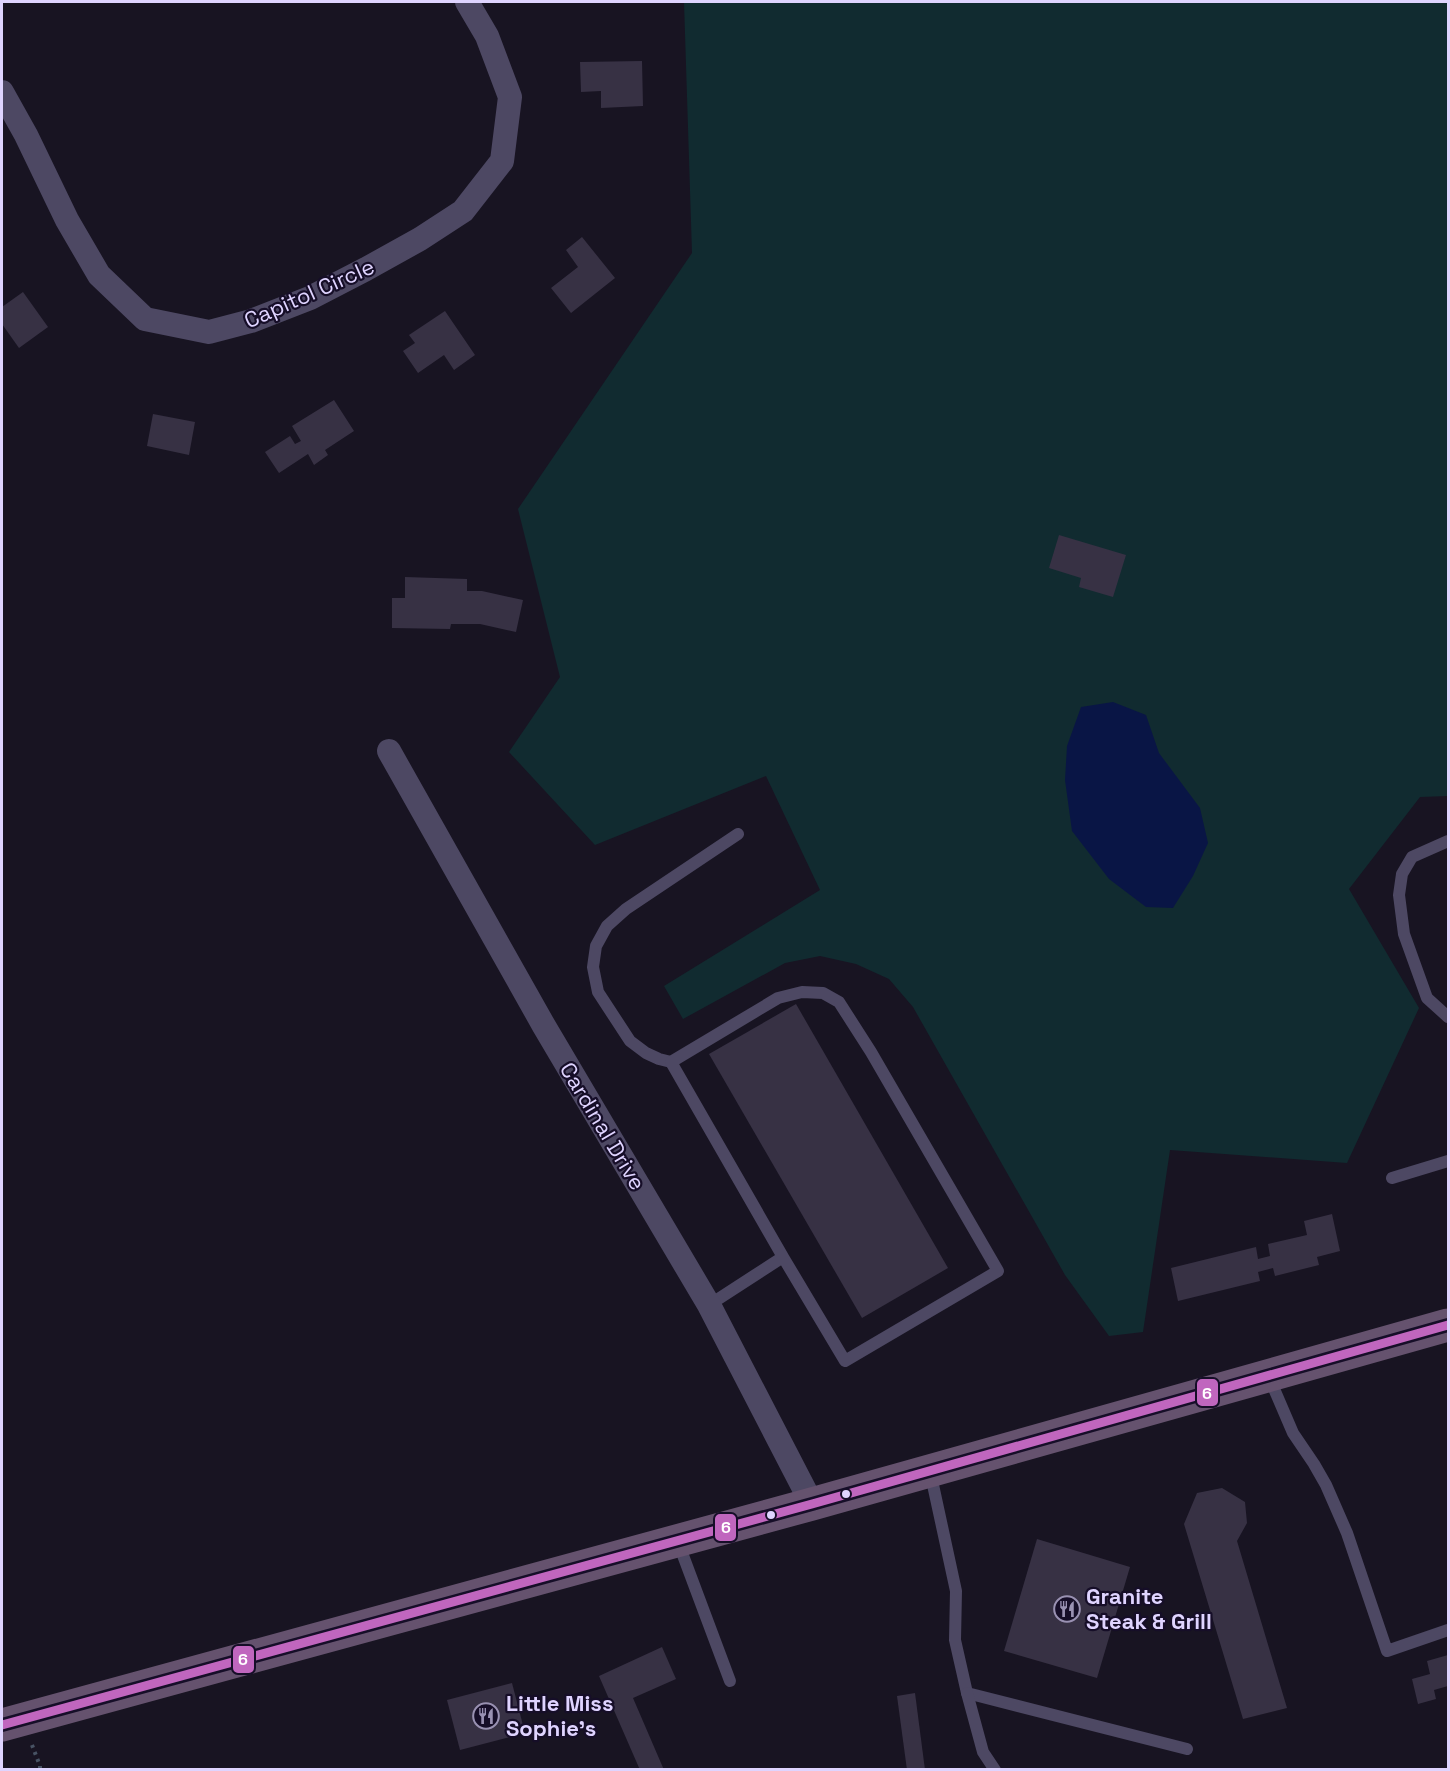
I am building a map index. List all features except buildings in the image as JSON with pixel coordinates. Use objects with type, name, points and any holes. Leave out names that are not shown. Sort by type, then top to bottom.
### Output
[{"type":"highway","points":[[2,1725],[812,1504],[1449,1325]]},
{"type":"street","name":"Capitol Circle","points":[[2,92],[99,275],[145,319],[209,332],[251,321],[310,297],[420,239],[463,211],[502,160],[510,97],[487,36],[467,2]]},
{"type":"street","name":"Cardinal Drive","points":[[389,751],[544,1026],[709,1305],[812,1504]]},
{"type":"lane","points":[[671,1062],[845,1361],[998,1270],[871,1052],[839,1002],[823,993],[802,992],[778,998],[671,1062],[646,1053],[630,1041],[598,992],[593,967],[596,946],[607,926],[626,909],[738,834]]},
{"type":"lane","points":[[1449,841],[1412,857],[1402,874],[1399,895],[1404,934],[1427,998],[1449,1017]]},
{"type":"lane","points":[[1392,1178],[1449,1161]]},
{"type":"lane","points":[[709,1305],[783,1257]]},
{"type":"lane","points":[[1268,1375],[1293,1432],[1326,1485],[1347,1533],[1387,1651],[1449,1630]]},
{"type":"lane","points":[[930,1470],[956,1591],[955,1640],[983,1752],[995,1770]]},
{"type":"lane","points":[[678,1541],[730,1681]]},
{"type":"lane","points":[[967,1693],[1187,1749]]},
{"type":"green space","points":[[684,2],[1448,2],[1448,796],[1420,797],[1349,889],[1419,1008],[1347,1163],[1170,1150],[1143,1332],[1109,1336],[1065,1275],[913,1007],[889,979],[856,964],[820,956],[785,963],[683,1019],[664,986],[820,890],[766,776],[595,845],[509,752],[560,677],[518,509],[692,253]]},
{"type":"shaded area","points":[[1113,702],[1146,715],[1159,753],[1200,808],[1208,843],[1193,876],[1173,908],[1146,907],[1109,879],[1072,831],[1065,780],[1067,746],[1081,707]]},
{"type":"transit line","name":"6","points":[[2,1725],[812,1504],[1448,1325]]},
{"type":"place","name":"Granite Steak & Grill","points":[[1067,1609]]},
{"type":"place","name":"Little Miss Sophie's","points":[[486,1716]]}]
